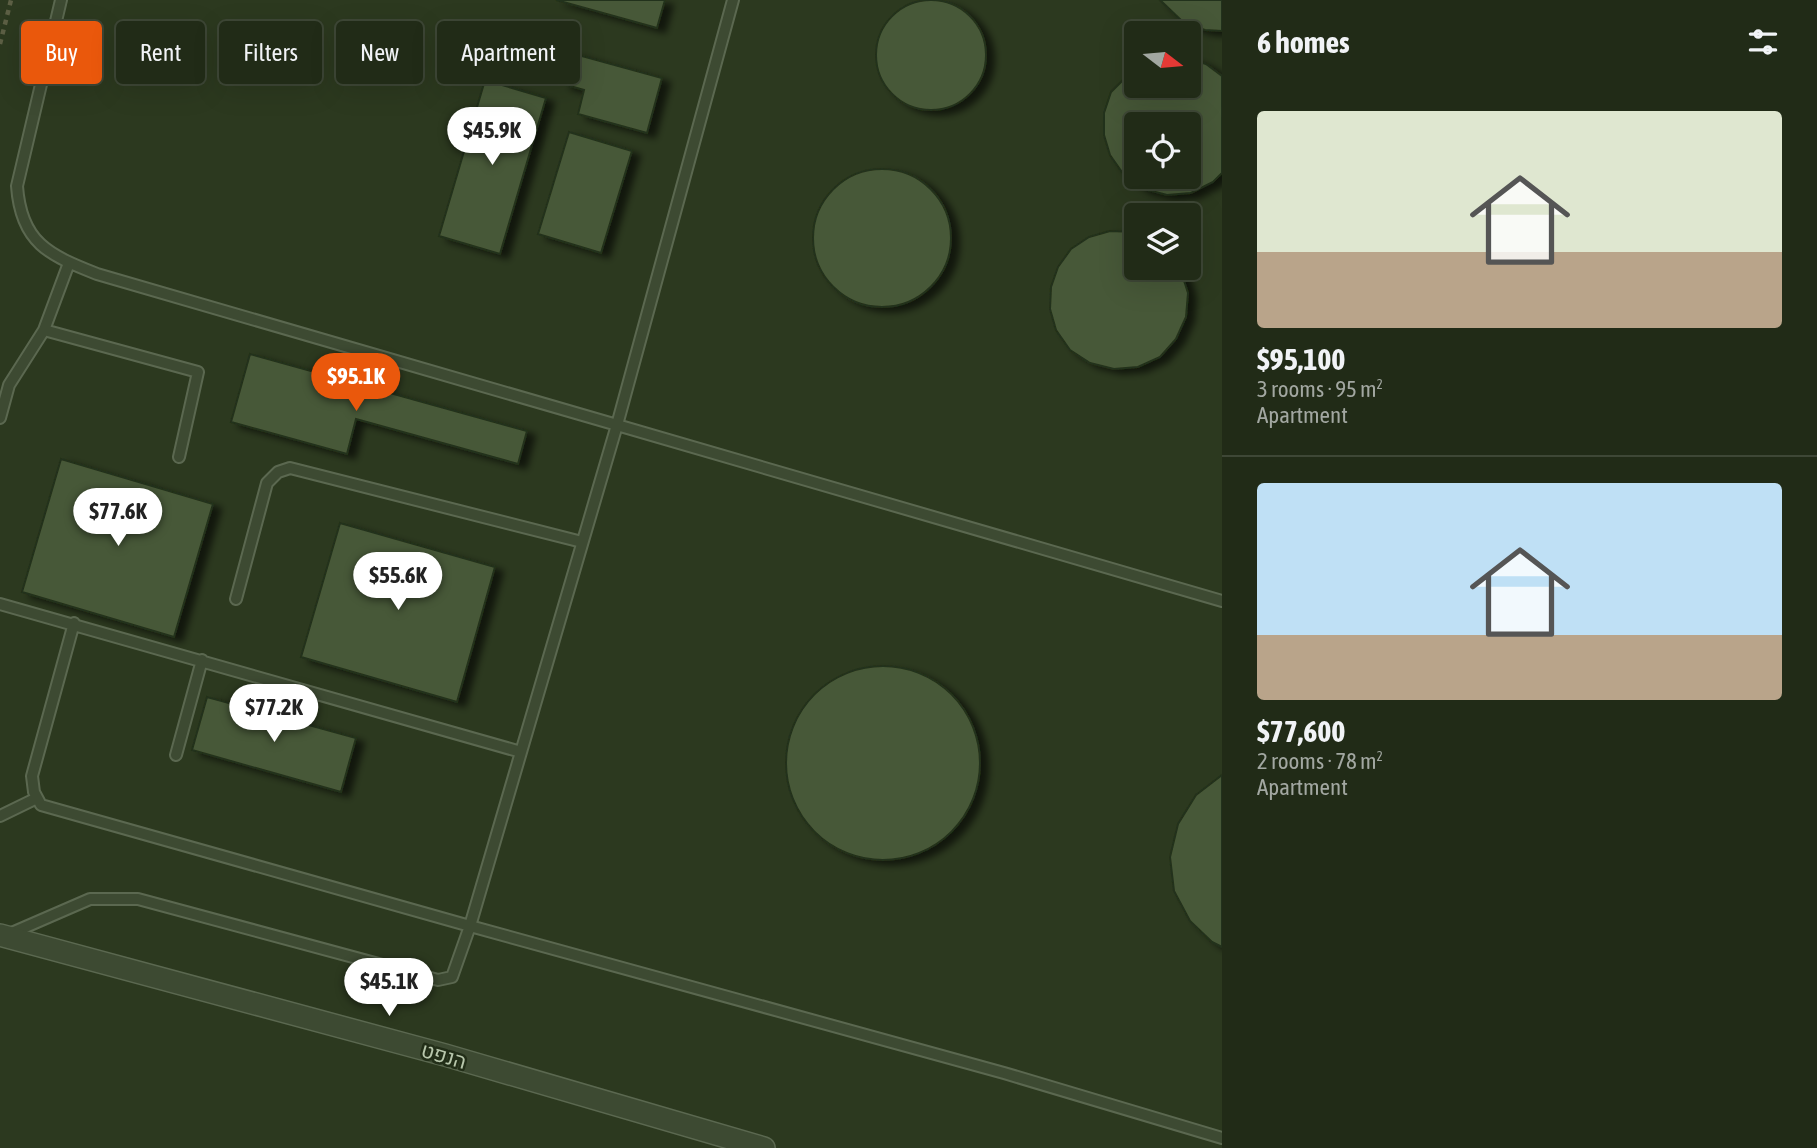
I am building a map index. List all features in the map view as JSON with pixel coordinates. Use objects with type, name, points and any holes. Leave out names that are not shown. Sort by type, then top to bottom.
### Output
[{"type":"street","name":"הנפט","points":[[2,936],[445,1055],[764,1148]]},
{"type":"lane","points":[[61,0],[17,186],[19,210],[28,232],[53,257],[111,278],[1222,601]]},
{"type":"lane","points":[[2,936],[90,899],[138,899],[438,980],[452,977],[470,926],[617,425],[733,0]]},
{"type":"lane","points":[[0,418],[9,385],[44,330],[69,263]]},
{"type":"lane","points":[[44,330],[198,372],[179,457]]},
{"type":"lane","points":[[236,599],[267,484],[278,472],[290,468],[306,469],[582,542]]},
{"type":"lane","points":[[0,604],[521,752]]},
{"type":"lane","points":[[74,623],[32,776],[40,805],[1004,1073],[1222,1138]]},
{"type":"lane","points":[[176,755],[202,660]]},
{"type":"lane","points":[[0,816],[37,798]]},
{"type":"path","points":[[0,44],[11,0]]},
{"type":"building","points":[[556,0],[665,0],[657,28]]},
{"type":"building","points":[[931,0],[952,4],[970,16],[982,34],[986,55],[982,76],[970,94],[952,106],[931,110],[910,106],[892,94],[880,76],[876,55],[880,34],[892,16],[910,4]]},
{"type":"building","points":[[1160,0],[1222,0],[1222,31],[1201,29],[1201,21],[1182,21]]},
{"type":"building","points":[[580,55],[662,78],[647,133],[578,114],[584,90],[563,84],[580,84]]},
{"type":"building","points":[[1201,62],[1206,64],[1222,76],[1222,173],[1201,188],[1201,112],[1124,112],[1124,175],[1110,155],[1104,135],[1104,113],[1111,92],[1124,79],[1124,98],[1201,98]]},
{"type":"building","points":[[484,84],[499,84],[546,98],[500,254],[439,236]]},
{"type":"building","points":[[569,132],[632,151],[601,253],[538,234]]},
{"type":"building","points":[[882,169],[908,175],[931,189],[945,212],[951,238],[945,264],[931,287],[908,301],[882,307],[856,301],[833,287],[819,264],[813,238],[819,212],[833,189],[856,175]]},
{"type":"building","points":[[1144,189],[1199,189],[1191,193],[1167,195]]},
{"type":"building","points":[[1110,231],[1124,232],[1124,280],[1184,280],[1188,293],[1186,317],[1176,339],[1160,357],[1138,367],[1114,369],[1090,363],[1070,350],[1056,330],[1050,309],[1051,287],[1058,267],[1071,249],[1089,237]]},
{"type":"building","points":[[250,354],[527,431],[518,464],[356,419],[347,454],[231,422]]},
{"type":"building","points":[[61,459],[213,504],[174,637],[22,592]]},
{"type":"building","points":[[340,523],[495,567],[457,702],[301,657]]},
{"type":"building","points":[[883,666],[920,673],[952,694],[973,726],[980,763],[973,800],[952,832],[920,853],[883,860],[846,853],[814,832],[793,800],[786,763],[793,726],[814,694],[846,673]]},
{"type":"building","points":[[207,697],[356,738],[341,792],[192,750]]},
{"type":"building","points":[[1222,775],[1222,947],[1212,942],[1190,921],[1174,891],[1170,857],[1178,824],[1196,795]]}]
